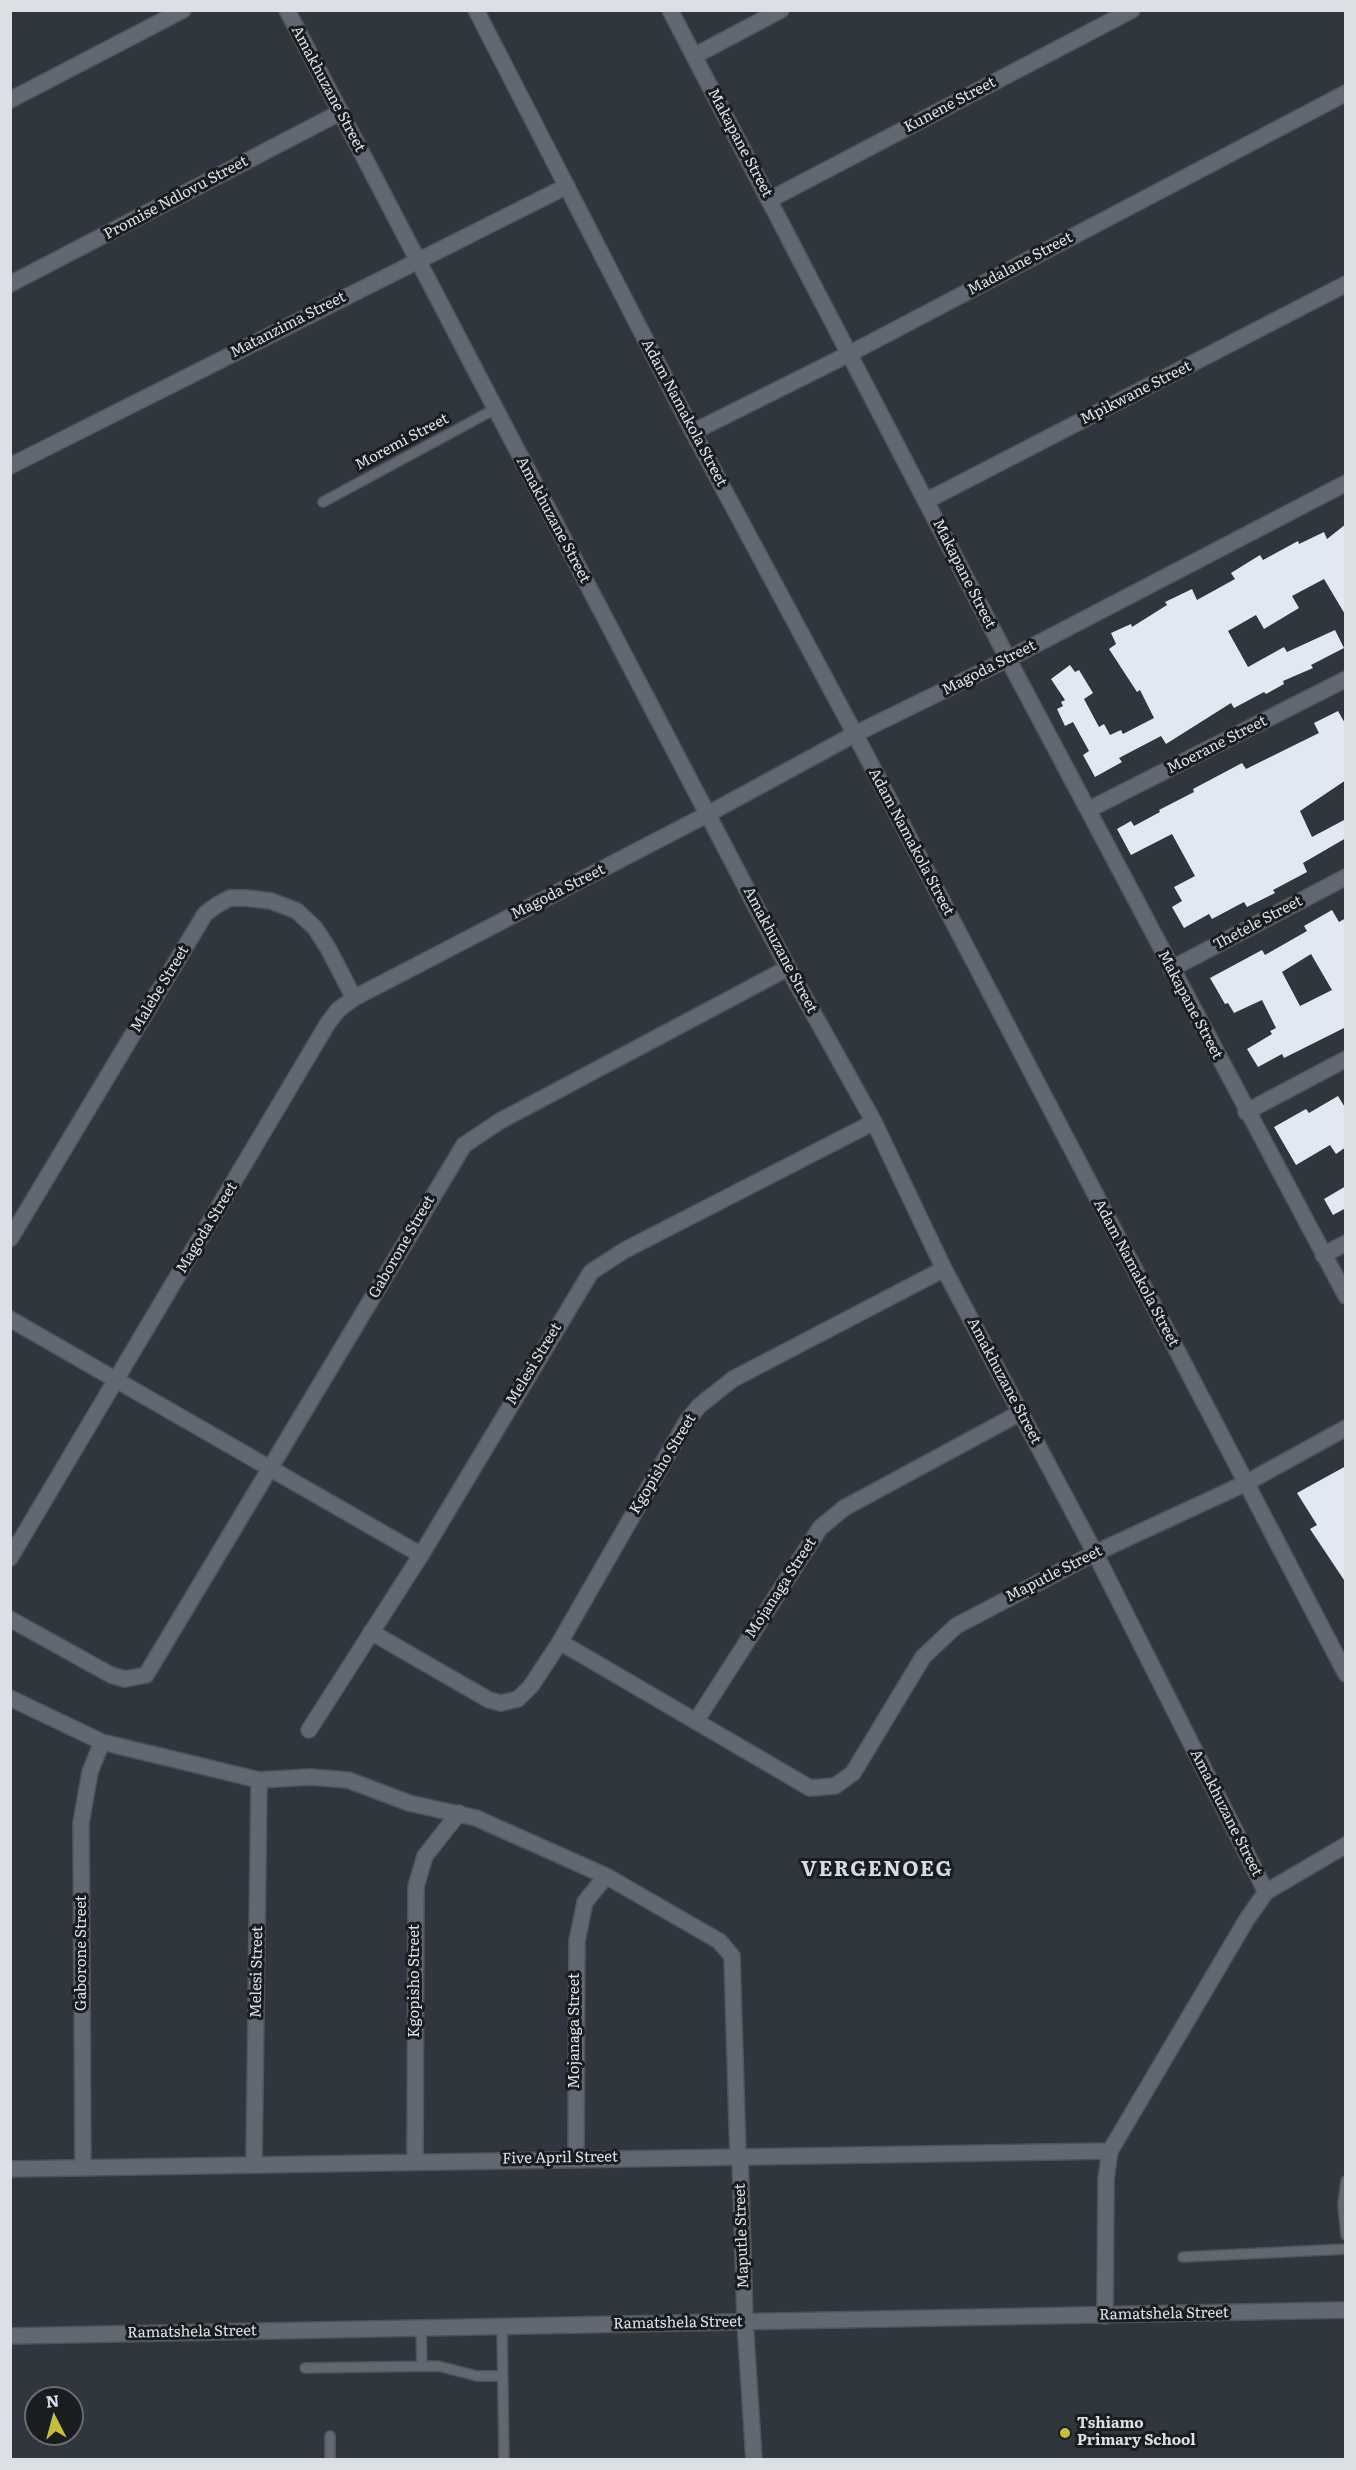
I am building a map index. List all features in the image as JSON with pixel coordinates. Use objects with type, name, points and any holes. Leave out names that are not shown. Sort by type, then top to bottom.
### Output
[{"type":"street","points":[[10,100],[183,10]]},
{"type":"street","name":"Amakhuzane Street","points":[[286,10],[788,969],[874,1122],[944,1269],[1095,1553],[1266,1892]]},
{"type":"street","name":"Adam Namakola Street","points":[[476,10],[693,432],[855,734],[1346,1674]]},
{"type":"street","name":"Makapane Street","points":[[670,10],[1246,1112],[1346,1296]]},
{"type":"street","points":[[694,56],[781,10]]},
{"type":"street","name":"Kunene Street","points":[[769,200],[1132,10]]},
{"type":"street","name":"Madalane Street","points":[[693,432],[849,354],[1346,93]]},
{"type":"street","name":"Promise Ndlovu Street","points":[[10,284],[340,112]]},
{"type":"street","name":"Matanzima Street","points":[[10,466],[416,259],[567,186]]},
{"type":"street","name":"Mpikwane Street","points":[[926,501],[1346,285]]},
{"type":"street","name":"Magoda Street","points":[[10,1558],[328,1023],[338,1010],[354,998],[708,814],[855,734],[1008,659],[1346,483]]},
{"type":"street","name":"Moerane Street","points":[[1088,810],[1346,679]]},
{"type":"street","name":"Thetele Street","points":[[1171,969],[1346,877]]},
{"type":"street","name":"Malebe Street","points":[[10,1239],[205,914],[217,905],[230,898],[246,898],[271,901],[297,911],[315,928],[354,998]]},
{"type":"street","name":"Gaborone Street","points":[[10,1619],[111,1675],[139,1678],[153,1667],[452,1161],[464,1145],[500,1121],[788,969]]},
{"type":"street","points":[[1246,1112],[1346,1059]]},
{"type":"street","name":"Melesi Street","points":[[309,1730],[421,1556],[591,1272],[625,1250],[874,1122]]},
{"type":"street","points":[[1323,1255],[1346,1243]]},
{"type":"street","name":"Kgopisho Street","points":[[371,1632],[489,1700],[501,1703],[518,1699],[525,1693],[560,1642],[687,1421],[699,1406],[733,1379],[944,1269]]},
{"type":"street","points":[[10,1319],[421,1556]]},
{"type":"street","name":"Mojanaga Street","points":[[696,1721],[820,1528],[844,1508],[1020,1413]]},
{"type":"street","name":"Maputle Street","points":[[696,1721],[810,1788],[824,1789],[835,1786],[853,1773],[923,1657],[937,1641],[974,1615],[1095,1553],[1246,1483],[1346,1428]]},
{"type":"street","points":[[560,1642],[696,1721]]},
{"type":"street","points":[[10,1698],[102,1742],[259,1780],[310,1777],[348,1780],[409,1803],[459,1814],[503,1829],[606,1876]]},
{"type":"street","name":"Gaborone Street","points":[[83,2168],[81,1823],[90,1772],[102,1742]]},
{"type":"street","name":"Melesi Street","points":[[254,2164],[259,1780]]},
{"type":"street","name":"Kgopisho Street","points":[[415,2161],[416,1886],[425,1856],[459,1814]]},
{"type":"street","points":[[1105,2316],[1106,2179],[1110,2151],[1247,1919],[1266,1892],[1346,1845]]},
{"type":"street","name":"Maputle Street","points":[[606,1876],[698,1928],[728,1948],[732,1956],[745,2321],[754,2460]]},
{"type":"street","name":"Mojanaga Street","points":[[576,2157],[577,1941],[585,1902],[606,1876]]},
{"type":"street","name":"Five April Street","points":[[10,2169],[576,2157],[739,2157],[1110,2151]]},
{"type":"street","name":"Ramatshela Street","points":[[10,2336],[1346,2310]]},
{"type":"lane","name":"Moremi Street","points":[[323,502],[495,409]]},
{"type":"lane","points":[[1346,2181],[1346,2235]]},
{"type":"lane","points":[[1183,2257],[1346,2249]]},
{"type":"lane","points":[[502,2326],[504,2460]]},
{"type":"lane","points":[[421,2328],[422,2366]]},
{"type":"lane","points":[[305,2368],[438,2366],[477,2376],[503,2376]]},
{"type":"lane","points":[[330,2436],[330,2460]]},
{"type":"building","points":[[1346,524],[1346,616],[1324,579],[1292,596],[1299,608],[1264,629],[1256,615],[1228,631],[1248,667],[1284,647],[1287,652],[1335,630],[1344,648],[1311,665],[1313,668],[1283,681],[1284,684],[1266,694],[1264,692],[1234,708],[1231,703],[1166,744],[1161,736],[1119,758],[1122,762],[1095,777],[1083,755],[1089,751],[1073,722],[1065,726],[1057,709],[1063,706],[1061,702],[1065,700],[1051,679],[1070,665],[1075,672],[1079,670],[1093,693],[1084,699],[1099,727],[1104,724],[1110,735],[1121,730],[1123,734],[1154,718],[1140,690],[1137,692],[1109,649],[1116,644],[1111,633],[1131,624],[1132,627],[1167,605],[1165,602],[1192,589],[1197,600],[1235,579],[1231,573],[1260,555],[1263,560],[1298,541],[1299,544],[1324,532],[1327,539]]},
{"type":"building","points":[[1338,711],[1346,725],[1346,780],[1300,811],[1312,837],[1346,819],[1346,838],[1303,863],[1307,872],[1273,890],[1275,893],[1247,907],[1244,902],[1212,919],[1209,914],[1184,928],[1172,907],[1182,901],[1174,887],[1195,876],[1172,834],[1131,855],[1117,829],[1131,821],[1134,826],[1194,792],[1193,789],[1242,763],[1246,769],[1319,733],[1314,723]]},
{"type":"building","points":[[1332,910],[1339,922],[1346,918],[1346,1027],[1284,1058],[1282,1054],[1258,1067],[1247,1049],[1272,1034],[1270,1031],[1276,1028],[1262,1000],[1234,1013],[1228,1003],[1225,1004],[1210,978],[1262,950],[1265,955],[1307,931],[1304,926]],"holes":[[[1311,954],[1332,990],[1300,1006],[1282,972]]]},
{"type":"building","points":[[1338,1096],[1346,1109],[1346,1147],[1336,1154],[1330,1145],[1296,1165],[1274,1127],[1306,1109],[1309,1113]]},
{"type":"building","points":[[1346,1186],[1346,1208],[1333,1215],[1324,1199]]},
{"type":"building","points":[[1346,1466],[1346,1583],[1310,1529],[1317,1525],[1297,1493]]},
{"type":"place","name":"Tshiamo Primary School","points":[[1065,2433]]},
{"type":"district","name":"VERGENOEG","points":[[877,1870]]}]
